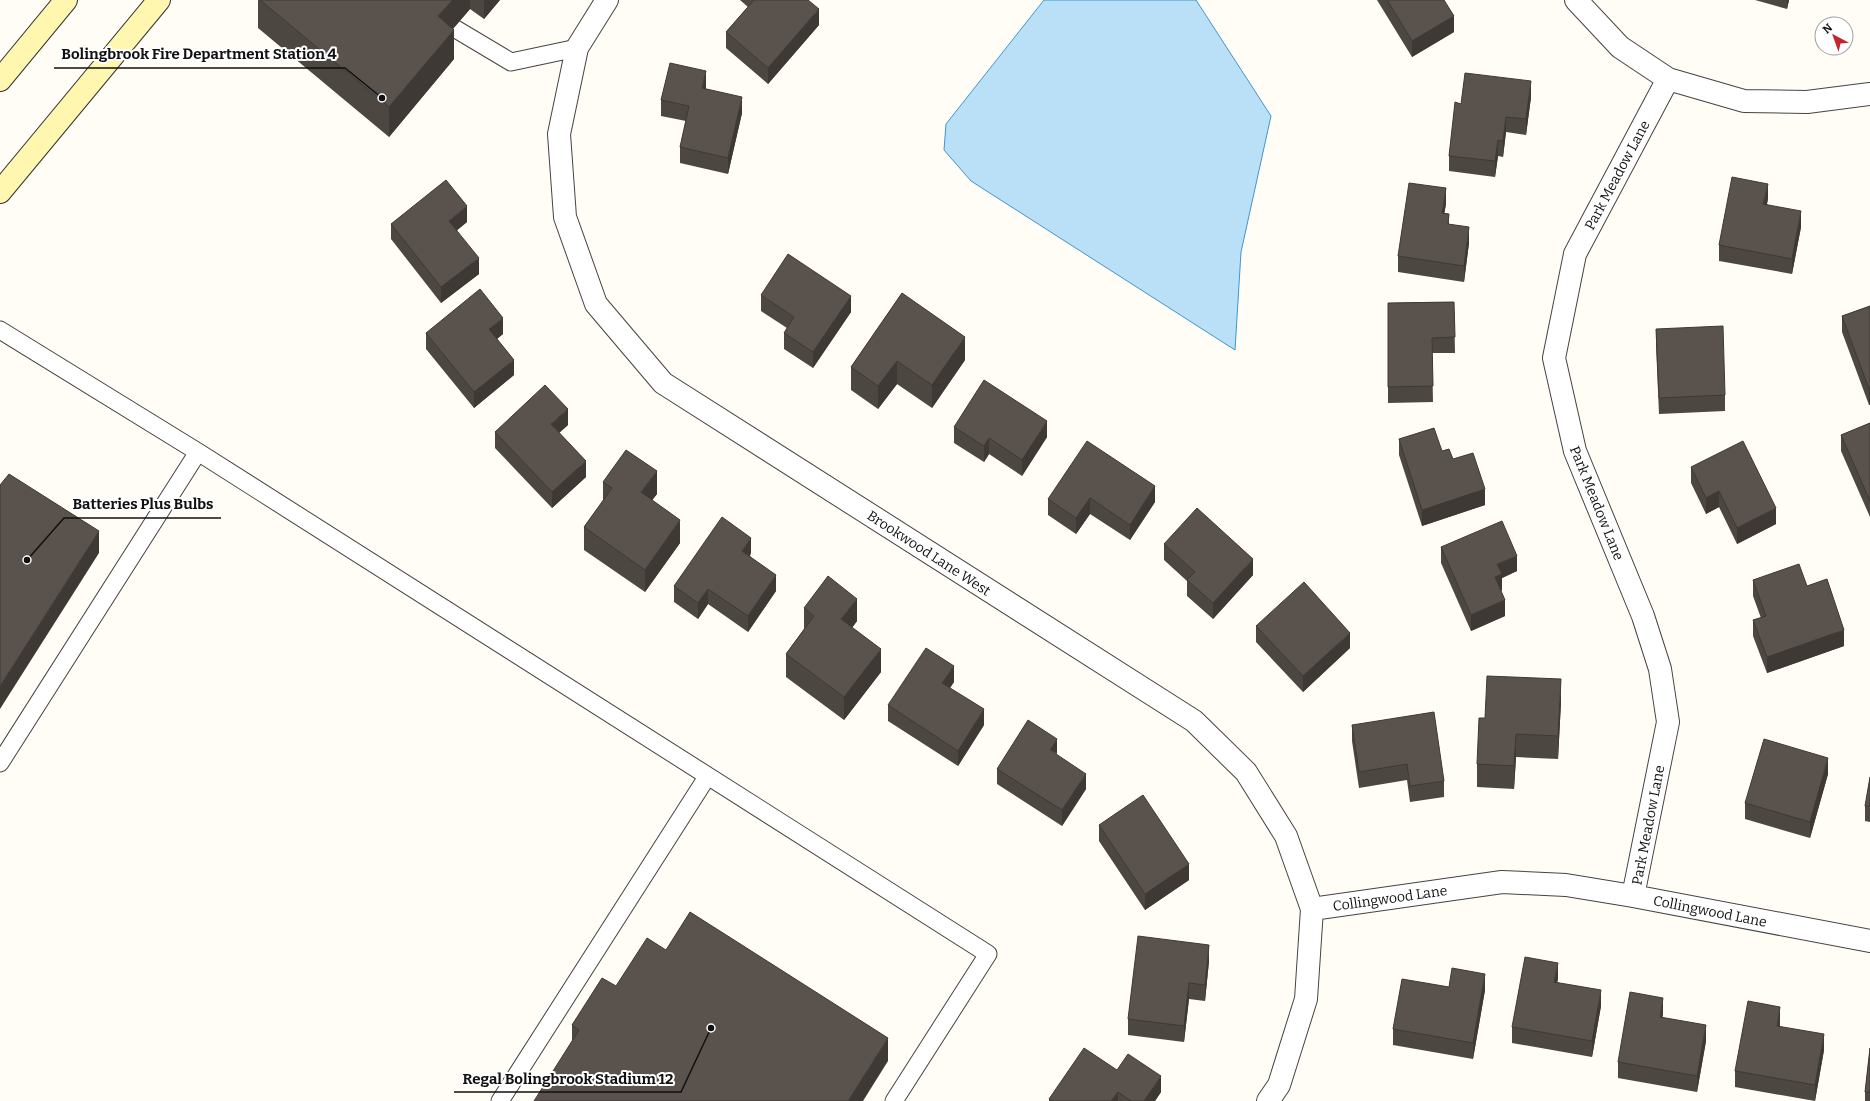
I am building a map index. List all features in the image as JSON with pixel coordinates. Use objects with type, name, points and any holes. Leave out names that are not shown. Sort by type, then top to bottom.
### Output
[{"type":"main road","points":[[0,80],[66,0]]},
{"type":"main road","points":[[0,192],[159,0]]},
{"type":"street","name":"Brookwood Lane West","points":[[607,0],[577,48],[559,134],[565,217],[596,304],[663,383],[1194,721],[1246,772],[1286,836],[1312,909],[1306,999],[1279,1085],[1268,1101]]},
{"type":"street","points":[[1576,0],[1620,47],[1668,79],[1744,101],[1807,102],[1870,94]]},
{"type":"street","name":"Park Meadow Lane","points":[[1633,896],[1668,722],[1660,669],[1643,616],[1575,451],[1554,358],[1575,254],[1668,79]]},
{"type":"street","name":"Collingwood Lane","points":[[1312,909],[1502,882],[1566,885],[1633,896],[1870,941]]},
{"type":"lane","points":[[454,28],[511,62],[577,48]]},
{"type":"lane","points":[[0,330],[198,452],[707,777],[988,954],[894,1101]]},
{"type":"lane","points":[[0,763],[198,452]]},
{"type":"lane","points":[[500,1101],[707,777]]},
{"type":"water","points":[[1044,0],[1196,0],[1271,116],[1241,252],[1235,350],[971,181],[944,150],[946,124]]},
{"type":"building","points":[[260,0],[453,0],[438,16],[454,30],[389,107]]},
{"type":"building","points":[[754,0],[808,0],[819,9],[768,68],[726,32]]},
{"type":"building","points":[[1387,0],[1444,0],[1454,16],[1412,41]]},
{"type":"building","points":[[670,63],[706,71],[702,88],[742,97],[728,158],[680,147],[689,106],[661,100]]},
{"type":"building","points":[[1465,73],[1531,81],[1526,119],[1506,117],[1503,141],[1498,140],[1495,161],[1449,156],[1455,102],[1461,104]]},
{"type":"building","points":[[1732,177],[1768,184],[1763,204],[1801,211],[1792,259],[1719,245]]},
{"type":"building","points":[[446,180],[467,206],[449,221],[479,258],[441,287],[391,224]]},
{"type":"building","points":[[1409,183],[1446,188],[1442,213],[1449,214],[1448,224],[1469,227],[1464,266],[1398,256]]},
{"type":"building","points":[[788,254],[851,296],[813,352],[784,333],[794,317],[761,295]]},
{"type":"building","points":[[480,289],[503,318],[489,329],[514,360],[474,392],[426,333]]},
{"type":"building","points":[[902,293],[965,337],[932,385],[897,361],[878,386],[851,367]]},
{"type":"building","points":[[1454,302],[1455,337],[1432,338],[1433,386],[1388,387],[1388,303]]},
{"type":"building","points":[[1870,306],[1870,389],[1869,389],[1842,316]]},
{"type":"building","points":[[1723,326],[1725,395],[1659,398],[1656,329]]},
{"type":"building","points":[[984,380],[1047,421],[1022,460],[989,438],[984,446],[954,427]]},
{"type":"building","points":[[545,385],[568,409],[551,424],[586,461],[552,492],[495,432]]},
{"type":"building","points":[[1870,423],[1870,501],[1841,435]]},
{"type":"building","points":[[1434,428],[1442,451],[1449,449],[1453,459],[1473,453],[1485,489],[1422,510],[1399,439]]},
{"type":"building","points":[[1087,441],[1155,486],[1130,525],[1090,498],[1076,518],[1048,499]]},
{"type":"building","points":[[1743,441],[1776,508],[1737,528],[1719,491],[1706,498],[1691,467]]},
{"type":"building","points":[[626,450],[657,471],[641,492],[680,520],[645,570],[584,527],[612,488],[603,482]]},
{"type":"building","points":[[9,474],[99,531],[0,686],[0,485]]},
{"type":"building","points":[[1197,508],[1253,559],[1213,603],[1187,580],[1195,572],[1164,544]]},
{"type":"building","points":[[722,517],[751,538],[742,551],[776,575],[748,616],[708,589],[698,603],[674,586]]},
{"type":"building","points":[[1502,521],[1517,556],[1497,564],[1502,574],[1495,577],[1505,600],[1471,615],[1441,547]]},
{"type":"building","points":[[1799,564],[1807,586],[1827,579],[1844,630],[1767,657],[1753,620],[1766,616],[1753,580]]},
{"type":"building","points":[[828,576],[857,599],[841,619],[881,649],[844,697],[786,654],[814,616],[804,608]]},
{"type":"building","points":[[1304,582],[1350,633],[1303,676],[1256,626]]},
{"type":"building","points":[[926,648],[954,666],[942,683],[984,709],[958,751],[888,705]]},
{"type":"building","points":[[1487,676],[1561,679],[1558,736],[1516,734],[1514,766],[1477,764],[1479,718],[1485,718]]},
{"type":"building","points":[[1434,712],[1444,781],[1410,786],[1407,764],[1359,772],[1352,725]]},
{"type":"building","points":[[1028,720],[1057,739],[1050,750],[1086,774],[1062,810],[997,769]]},
{"type":"building","points":[[1764,739],[1828,758],[1810,822],[1745,803]]},
{"type":"building","points":[[1870,777],[1870,806],[1865,806]]},
{"type":"building","points":[[1143,795],[1189,864],[1145,894],[1099,825]]},
{"type":"building","points":[[690,912],[888,1038],[848,1101],[534,1101],[579,1030],[572,1025],[602,978],[616,986],[647,938],[666,950]]},
{"type":"building","points":[[1138,936],[1209,945],[1205,985],[1189,983],[1184,1026],[1128,1019]]},
{"type":"building","points":[[1525,957],[1558,963],[1554,982],[1601,990],[1592,1041],[1512,1027]]},
{"type":"building","points":[[1452,968],[1485,974],[1473,1043],[1393,1029],[1402,979],[1449,987]]},
{"type":"building","points":[[1630,992],[1663,998],[1660,1017],[1706,1025],[1697,1076],[1618,1062]]},
{"type":"building","points":[[1748,1001],[1780,1007],[1777,1026],[1824,1034],[1815,1085],[1735,1071]]},
{"type":"building","points":[[1084,1048],[1117,1070],[1128,1054],[1161,1076],[1144,1101],[1131,1101],[1118,1092],[1111,1101],[1052,1101],[1049,1099]]},
{"type":"building","points":[[1870,1048],[1870,1092],[1865,1092]]},
{"type":"place","name":"Bolingbrook Fire Department Station 4","points":[[382,98]]},
{"type":"place","name":"Batteries Plus Bulbs","points":[[27,560]]},
{"type":"place","name":"Regal Bolingbrook Stadium 12","points":[[711,1028]]}]
